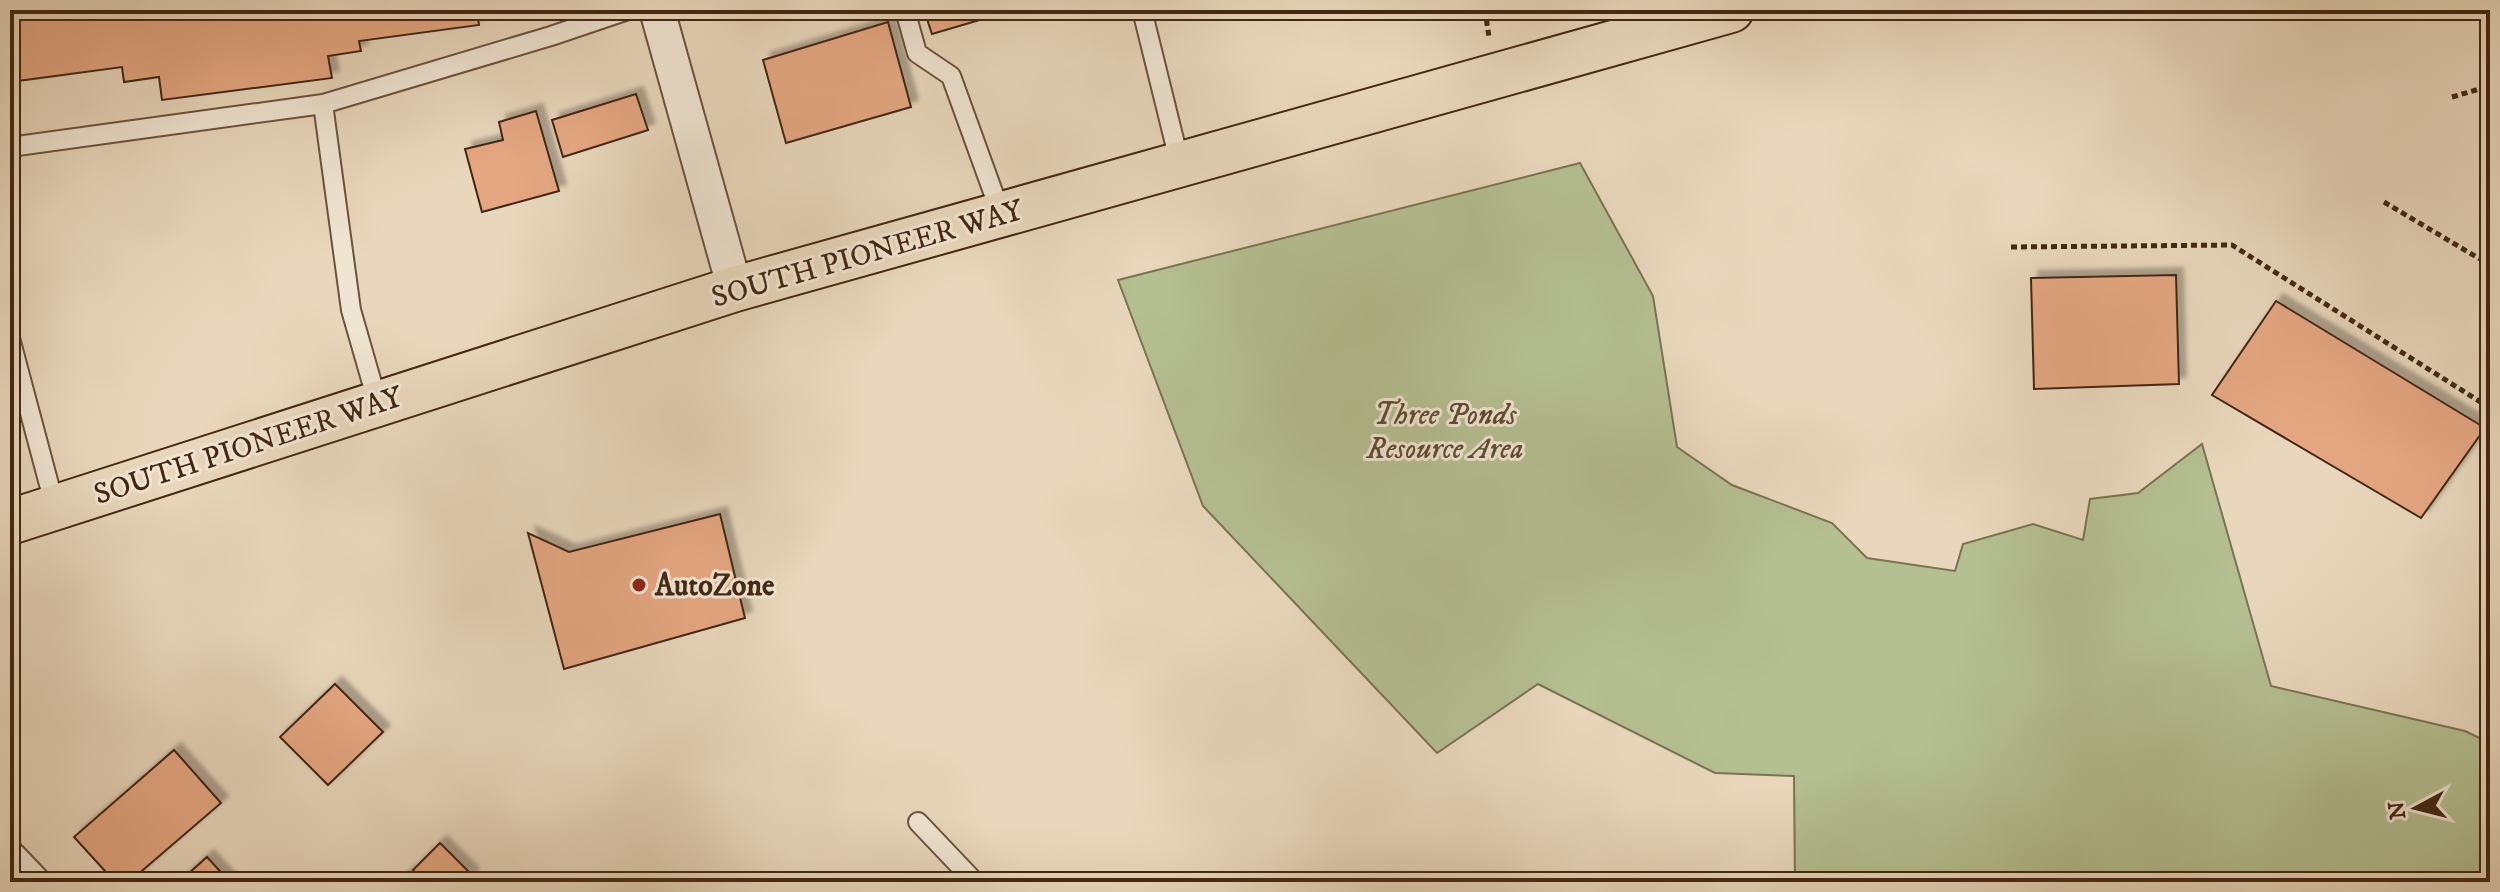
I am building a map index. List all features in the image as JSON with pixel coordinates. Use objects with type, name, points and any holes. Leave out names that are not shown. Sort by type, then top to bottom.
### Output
[{"type":"main road","name":"SOUTH PIONEER WAY","points":[[10,522],[735,289],[1731,10]]},
{"type":"street","points":[[657,10],[735,289]]},
{"type":"street","points":[[10,859],[32,882]]},
{"type":"lane","points":[[10,147],[323,104],[628,10]]},
{"type":"lane","points":[[905,10],[917,53],[951,76],[1001,214]]},
{"type":"lane","points":[[1142,10],[1180,164]]},
{"type":"lane","points":[[323,104],[351,310],[378,404]]},
{"type":"lane","points":[[10,338],[55,507]]},
{"type":"lane","points":[[918,822],[975,882]]},
{"type":"path","points":[[2452,97],[2490,86]]},
{"type":"path","points":[[2384,202],[2490,265]]},
{"type":"path","points":[[2011,247],[2232,245],[2490,408]]},
{"type":"green space","name":"Three Ponds Resource Area","points":[[1580,163],[1653,296],[1677,447],[1732,485],[1832,523],[1867,558],[1955,571],[1963,544],[2033,524],[2083,540],[2090,499],[2138,493],[2202,444],[2271,686],[2465,731],[2490,743],[2490,882],[1795,882],[1794,776],[1715,773],[1538,684],[1437,753],[1203,506],[1118,280]]},
{"type":"building","points":[[10,10],[477,10],[479,25],[359,41],[361,51],[328,56],[332,78],[162,100],[159,77],[124,82],[122,67],[10,82]]},
{"type":"building","points":[[924,10],[981,10],[983,19],[932,34]]},
{"type":"building","points":[[888,22],[911,107],[786,143],[763,60]]},
{"type":"building","points":[[636,94],[648,130],[563,157],[552,120]]},
{"type":"building","points":[[536,111],[559,191],[482,212],[465,149],[503,140],[499,122]]},
{"type":"building","points":[[2176,275],[2179,384],[2034,389],[2031,278]]},
{"type":"building","points":[[2276,301],[2485,428],[2421,518],[2212,395]]},
{"type":"building","name":"AutoZone","points":[[720,514],[745,618],[564,669],[528,533],[569,552]]},
{"type":"building","points":[[335,684],[383,732],[328,785],[280,737]]},
{"type":"building","points":[[174,750],[221,803],[129,882],[115,882],[74,837]]},
{"type":"building","points":[[440,843],[472,875],[465,882],[425,882],[413,870]]},
{"type":"building","points":[[207,857],[230,882],[179,882]]},
{"type":"building","points":[[409,872],[419,882],[399,882]]},
{"type":"place","name":"AutoZone","points":[[639,585]]}]
